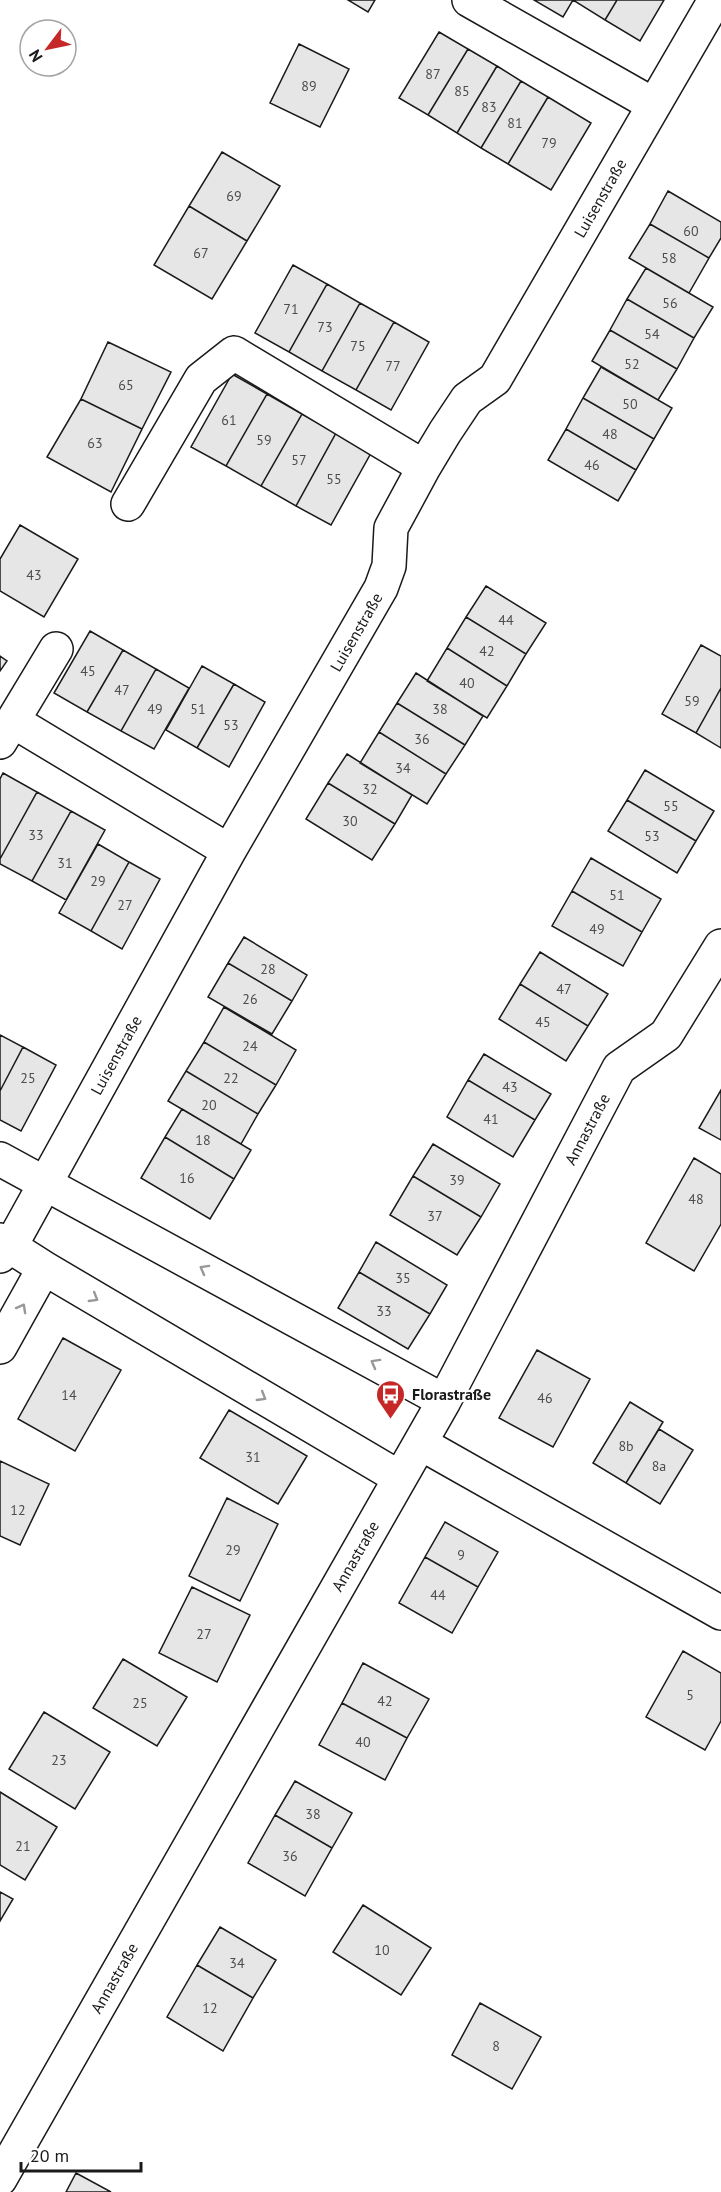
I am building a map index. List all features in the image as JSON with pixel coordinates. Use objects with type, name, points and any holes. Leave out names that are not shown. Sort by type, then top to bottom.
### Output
[{"type":"street","points":[[469,0],[654,105]]},
{"type":"street","name":"Luisenstraße","points":[[3,1248],[45,1182],[229,851],[381,588],[389,566],[391,528],[424,467],[467,399],[495,379],[715,0]]},
{"type":"street","points":[[128,504],[201,379],[234,353],[424,467]]},
{"type":"street","points":[[56,649],[6,732],[229,851]]},
{"type":"street","name":"Annastraße","points":[[0,2179],[444,1401],[618,1068],[666,1035],[721,946]]},
{"type":"street","points":[[0,1159],[444,1401]]},
{"type":"street","points":[[3,1248],[44,1268],[400,1478]]},
{"type":"street","points":[[0,1347],[44,1268]]},
{"type":"street","points":[[420,1443],[721,1613]]},
{"type":"building","points":[[348,0],[375,0],[368,12]]},
{"type":"building","points":[[534,0],[573,0],[563,17]]},
{"type":"building","points":[[573,0],[617,0],[605,20]]},
{"type":"building","points":[[617,0],[664,0],[640,41],[605,20]]},
{"type":"building","points":[[439,32],[468,49],[428,115],[399,98]]},
{"type":"building","points":[[299,44],[349,69],[320,127],[270,103]]},
{"type":"building","points":[[468,49],[497,66],[457,133],[428,115]]},
{"type":"building","points":[[497,66],[521,81],[481,148],[457,133]]},
{"type":"building","points":[[521,81],[548,97],[508,164],[481,148]]},
{"type":"building","points":[[548,97],[591,123],[551,190],[508,164]]},
{"type":"building","points":[[222,152],[280,186],[247,241],[189,206]]},
{"type":"building","points":[[668,191],[721,222],[721,238],[709,258],[650,224]]},
{"type":"building","points":[[189,206],[247,241],[212,299],[154,265]]},
{"type":"building","points":[[650,224],[709,258],[689,293],[629,258]]},
{"type":"building","points":[[293,265],[327,284],[289,352],[255,333]]},
{"type":"building","points":[[646,268],[713,307],[694,338],[627,299]]},
{"type":"building","points":[[327,284],[360,303],[322,371],[289,352]]},
{"type":"building","points":[[627,299],[694,338],[677,369],[610,330]]},
{"type":"building","points":[[360,303],[394,322],[356,390],[322,371]]},
{"type":"building","points":[[394,322],[429,342],[391,410],[356,390]]},
{"type":"building","points":[[610,330],[677,369],[658,400],[592,361]]},
{"type":"building","points":[[108,342],[171,372],[142,429],[81,399]]},
{"type":"building","points":[[601,367],[672,408],[654,439],[583,398]]},
{"type":"building","points":[[232,374],[267,394],[226,466],[191,447]]},
{"type":"building","points":[[267,394],[302,414],[261,486],[226,466]]},
{"type":"building","points":[[583,398],[654,439],[636,470],[566,429]]},
{"type":"building","points":[[81,399],[142,429],[111,492],[47,457]]},
{"type":"building","points":[[302,414],[336,433],[296,506],[261,486]]},
{"type":"building","points":[[566,429],[636,470],[618,501],[548,460]]},
{"type":"building","points":[[336,433],[371,453],[331,525],[296,506]]},
{"type":"building","points":[[20,525],[78,559],[44,617],[0,591],[0,559]]},
{"type":"building","points":[[486,586],[546,623],[526,654],[466,617]]},
{"type":"building","points":[[466,617],[526,654],[507,686],[447,648]]},
{"type":"building","points":[[90,631],[123,650],[87,712],[54,693]]},
{"type":"building","points":[[701,645],[721,656],[721,688],[696,733],[662,714]]},
{"type":"building","points":[[447,648],[507,686],[487,718],[427,681]]},
{"type":"building","points":[[123,650],[156,669],[121,731],[87,712]]},
{"type":"building","points":[[0,656],[7,661],[0,671]]},
{"type":"building","points":[[202,666],[234,684],[197,748],[166,730]]},
{"type":"building","points":[[156,669],[189,688],[154,749],[121,731]]},
{"type":"building","points":[[416,673],[483,716],[465,745],[397,703]]},
{"type":"building","points":[[234,684],[265,702],[229,767],[197,748]]},
{"type":"building","points":[[721,688],[721,748],[696,733]]},
{"type":"building","points":[[397,703],[465,745],[446,774],[379,732]]},
{"type":"building","points":[[379,732],[446,774],[427,804],[360,763]]},
{"type":"building","points":[[347,754],[412,795],[395,824],[328,783]]},
{"type":"building","points":[[645,770],[714,811],[696,841],[627,800]]},
{"type":"building","points":[[3,773],[37,792],[0,859],[0,779]]},
{"type":"building","points":[[328,783],[395,824],[372,860],[306,819]]},
{"type":"building","points":[[37,792],[71,811],[32,881],[0,864],[0,859]]},
{"type":"building","points":[[627,800],[696,841],[677,873],[608,831]]},
{"type":"building","points":[[71,811],[105,830],[66,900],[32,881]]},
{"type":"building","points":[[98,844],[129,862],[91,931],[59,913]]},
{"type":"building","points":[[591,858],[661,899],[642,932],[572,891]]},
{"type":"building","points":[[129,862],[160,879],[122,949],[91,931]]},
{"type":"building","points":[[572,891],[642,932],[623,966],[552,926]]},
{"type":"building","points":[[244,937],[307,975],[292,1001],[228,963]]},
{"type":"building","points":[[540,952],[608,994],[588,1026],[520,984]]},
{"type":"building","points":[[228,963],[292,1001],[272,1034],[208,997]]},
{"type":"building","points":[[520,984],[588,1026],[566,1061],[499,1019]]},
{"type":"building","points":[[224,1007],[296,1050],[276,1085],[204,1042]]},
{"type":"building","points":[[0,1035],[23,1047],[0,1091]]},
{"type":"building","points":[[204,1042],[276,1085],[258,1114],[186,1071]]},
{"type":"building","points":[[23,1047],[56,1065],[21,1131],[0,1120],[0,1091]]},
{"type":"building","points":[[484,1054],[551,1094],[535,1120],[468,1080]]},
{"type":"building","points":[[186,1071],[258,1114],[241,1144],[168,1101]]},
{"type":"building","points":[[468,1080],[535,1120],[513,1157],[447,1117]]},
{"type":"building","points":[[721,1090],[721,1140],[699,1128]]},
{"type":"building","points":[[182,1109],[251,1150],[234,1179],[165,1137]]},
{"type":"building","points":[[165,1137],[234,1179],[210,1219],[141,1178]]},
{"type":"building","points":[[433,1144],[500,1184],[481,1217],[413,1176]]},
{"type":"building","points":[[694,1158],[721,1174],[721,1224],[694,1271],[646,1243]]},
{"type":"building","points":[[413,1176],[481,1217],[457,1255],[390,1215]]},
{"type":"building","points":[[376,1242],[447,1285],[430,1314],[359,1272]]},
{"type":"building","points":[[359,1272],[430,1314],[408,1349],[338,1308]]},
{"type":"building","points":[[63,1338],[121,1370],[75,1451],[18,1419]]},
{"type":"building","points":[[537,1350],[590,1379],[553,1447],[499,1418]]},
{"type":"building","points":[[630,1402],[663,1422],[626,1483],[593,1463]]},
{"type":"building","points":[[229,1410],[307,1456],[278,1504],[200,1458]]},
{"type":"building","points":[[659,1429],[693,1450],[660,1504],[626,1483]]},
{"type":"building","points":[[0,1461],[49,1484],[20,1545],[0,1536]]},
{"type":"building","points":[[227,1498],[278,1524],[240,1601],[189,1576]]},
{"type":"building","points":[[445,1522],[498,1552],[478,1587],[425,1557]]},
{"type":"building","points":[[425,1557],[478,1587],[452,1633],[399,1603]]},
{"type":"building","points":[[192,1587],[250,1615],[217,1682],[159,1653]]},
{"type":"building","points":[[683,1651],[721,1673],[721,1721],[705,1750],[646,1717]]},
{"type":"building","points":[[123,1659],[187,1697],[157,1746],[93,1708]]},
{"type":"building","points":[[363,1663],[429,1699],[407,1738],[342,1703]]},
{"type":"building","points":[[342,1703],[407,1738],[385,1780],[319,1745]]},
{"type":"building","points":[[44,1712],[110,1752],[75,1809],[9,1769]]},
{"type":"building","points":[[295,1781],[352,1813],[332,1848],[275,1815]]},
{"type":"building","points":[[0,1792],[57,1827],[25,1880],[0,1865]]},
{"type":"building","points":[[275,1815],[332,1848],[305,1896],[248,1863]]},
{"type":"building","points":[[0,1892],[13,1899],[0,1921]]},
{"type":"building","points":[[363,1905],[431,1948],[401,1995],[333,1952]]},
{"type":"building","points":[[220,1927],[276,1960],[253,1998],[197,1965]]},
{"type":"building","points":[[197,1965],[253,1998],[223,2051],[167,2017]]},
{"type":"building","points":[[480,2003],[541,2037],[512,2089],[452,2055]]},
{"type":"building","points":[[76,2173],[111,2192],[66,2192]]},
{"type":"place","name":"Florastraße","points":[[391,1420]]}]
